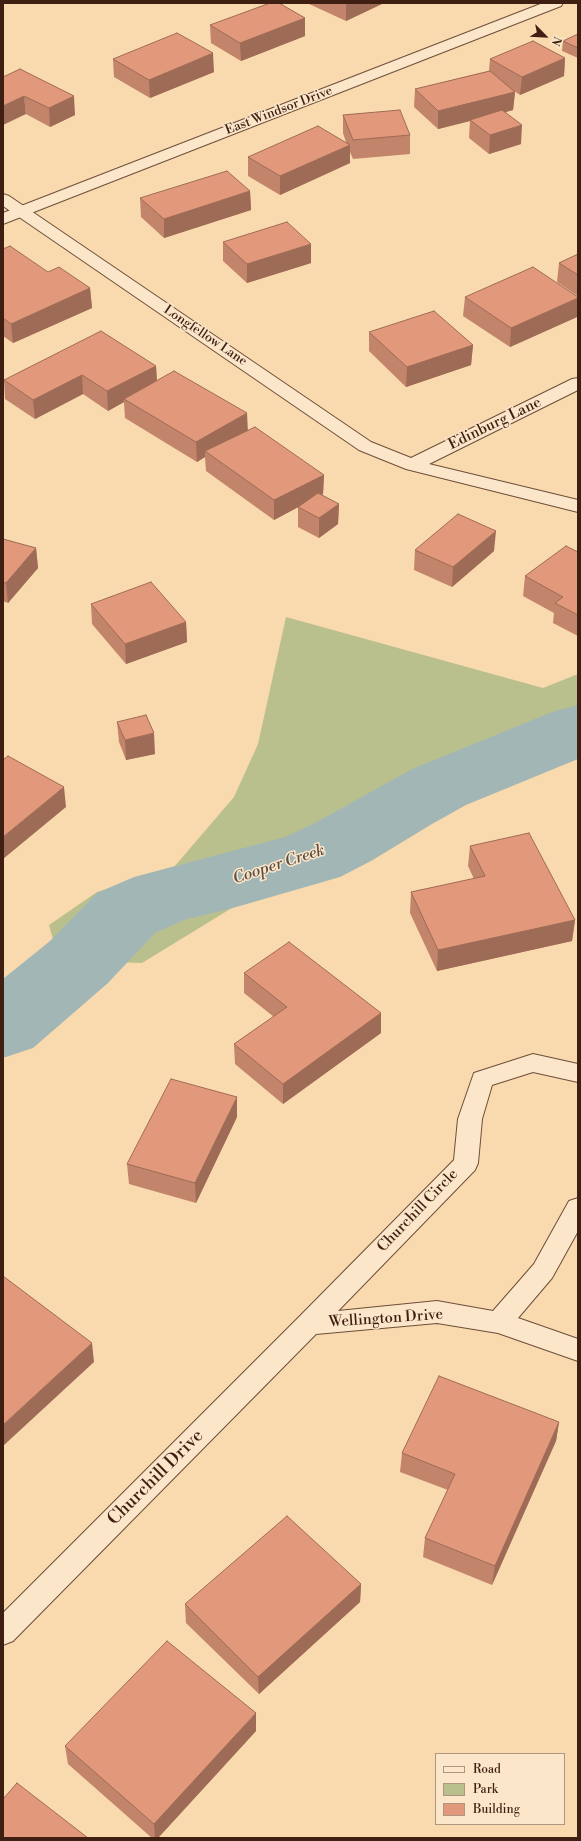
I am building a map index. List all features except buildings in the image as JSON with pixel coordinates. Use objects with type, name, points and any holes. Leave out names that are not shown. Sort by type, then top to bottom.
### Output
[{"type":"street","name":"East Windsor Drive","points":[[3,219],[556,3]]},
{"type":"street","name":"Longfellow Lane","points":[[3,199],[365,446],[412,465],[578,506]]},
{"type":"street","name":"Edinburg Lane","points":[[412,465],[578,383]]},
{"type":"street","name":"Churchill Circle","points":[[309,1324],[466,1163],[470,1119],[482,1079],[533,1063],[578,1073]]},
{"type":"street","points":[[499,1322],[543,1271],[578,1208]]},
{"type":"street","name":"Wellington Drive","points":[[309,1324],[437,1312],[499,1322],[578,1350]]},
{"type":"street","name":"Churchill Drive","points":[[3,1632],[309,1324]]},
{"type":"green space","points":[[286,617],[543,688],[578,674],[578,724],[481,764],[404,790],[356,815],[281,844],[263,889],[142,963],[59,960],[49,925],[97,892],[174,867],[234,797],[258,744]]},
{"type":"waterway","name":"Cooper Creek","points":[[3,1026],[79,962],[126,913],[162,897],[233,880],[312,857],[343,842],[405,805],[439,787],[578,730]]}]
